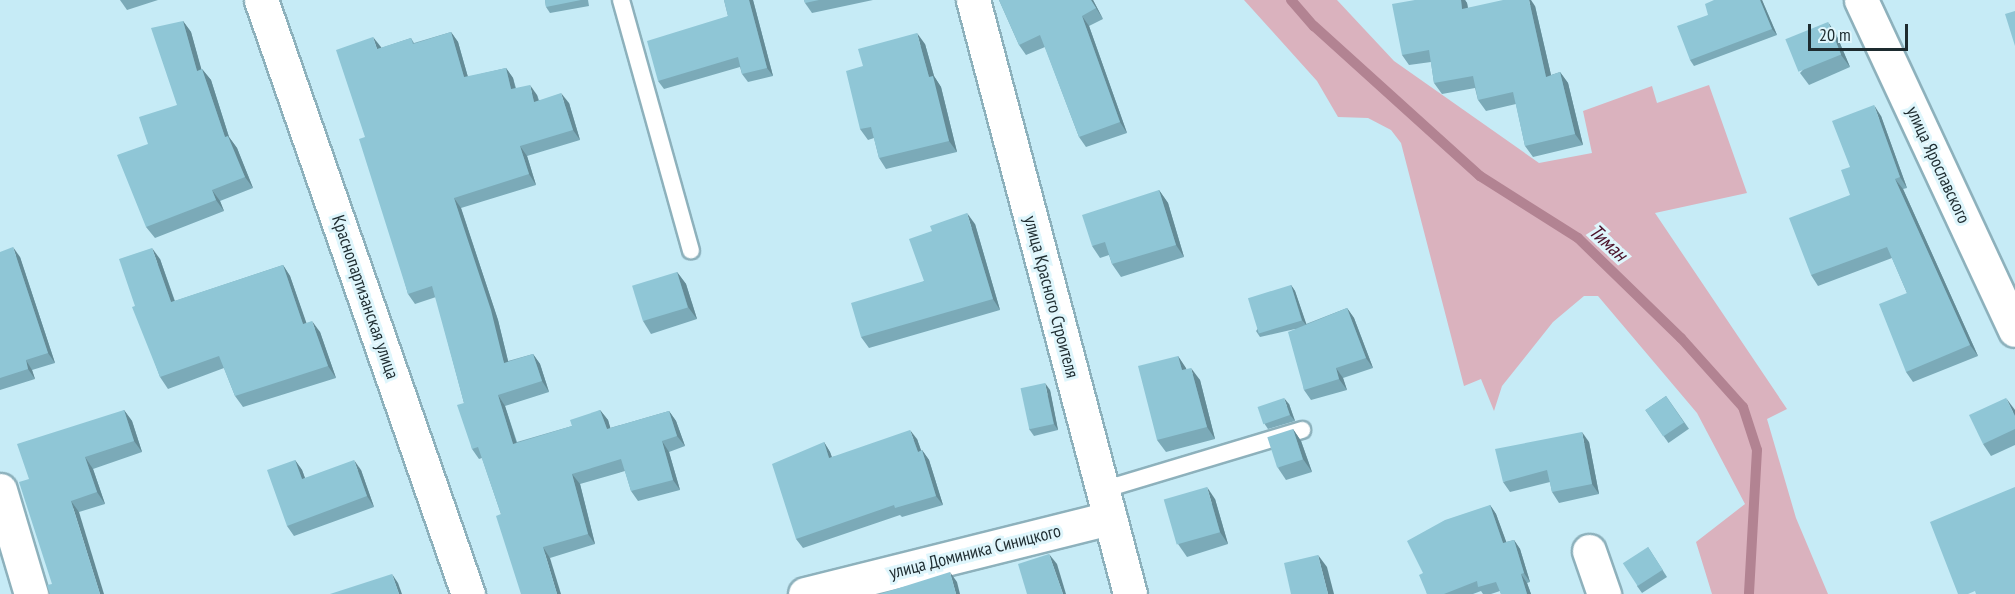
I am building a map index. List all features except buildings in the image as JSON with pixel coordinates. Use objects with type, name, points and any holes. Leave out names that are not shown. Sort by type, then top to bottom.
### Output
[{"type":"street","name":"Краснопартизанская улица","points":[[261,0],[468,594]]},
{"type":"street","name":"улица Красного Строителя","points":[[973,0],[1130,594]]},
{"type":"street","name":"улица Ярославского","points":[[1861,0],[2015,330]]},
{"type":"street","points":[[0,490],[31,594]]},
{"type":"street","name":"улица Доминика Синицкого","points":[[805,594],[1106,504]]},
{"type":"street","points":[[1589,551],[1604,594]]},
{"type":"lane","points":[[621,0],[692,250]]},
{"type":"lane","name":"улица Доминика Синицкого","points":[[1106,504],[1302,430]]},
{"type":"shaded area","points":[[1244,0],[1337,0],[1394,61],[1539,163],[1592,153],[1583,111],[1652,86],[1657,103],[1709,85],[1747,193],[1655,213],[1787,409],[1767,419],[1796,518],[1828,594],[1712,594],[1696,542],[1745,504],[1697,413],[1598,296],[1584,296],[1553,322],[1502,386],[1494,411],[1481,379],[1464,386],[1401,143],[1391,130],[1368,118],[1338,117],[1317,81]]},
{"type":"waterway","name":"Тиман","points":[[1291,0],[1314,26],[1480,176],[1578,238],[1681,338],[1743,407],[1757,450],[1749,594]]}]
